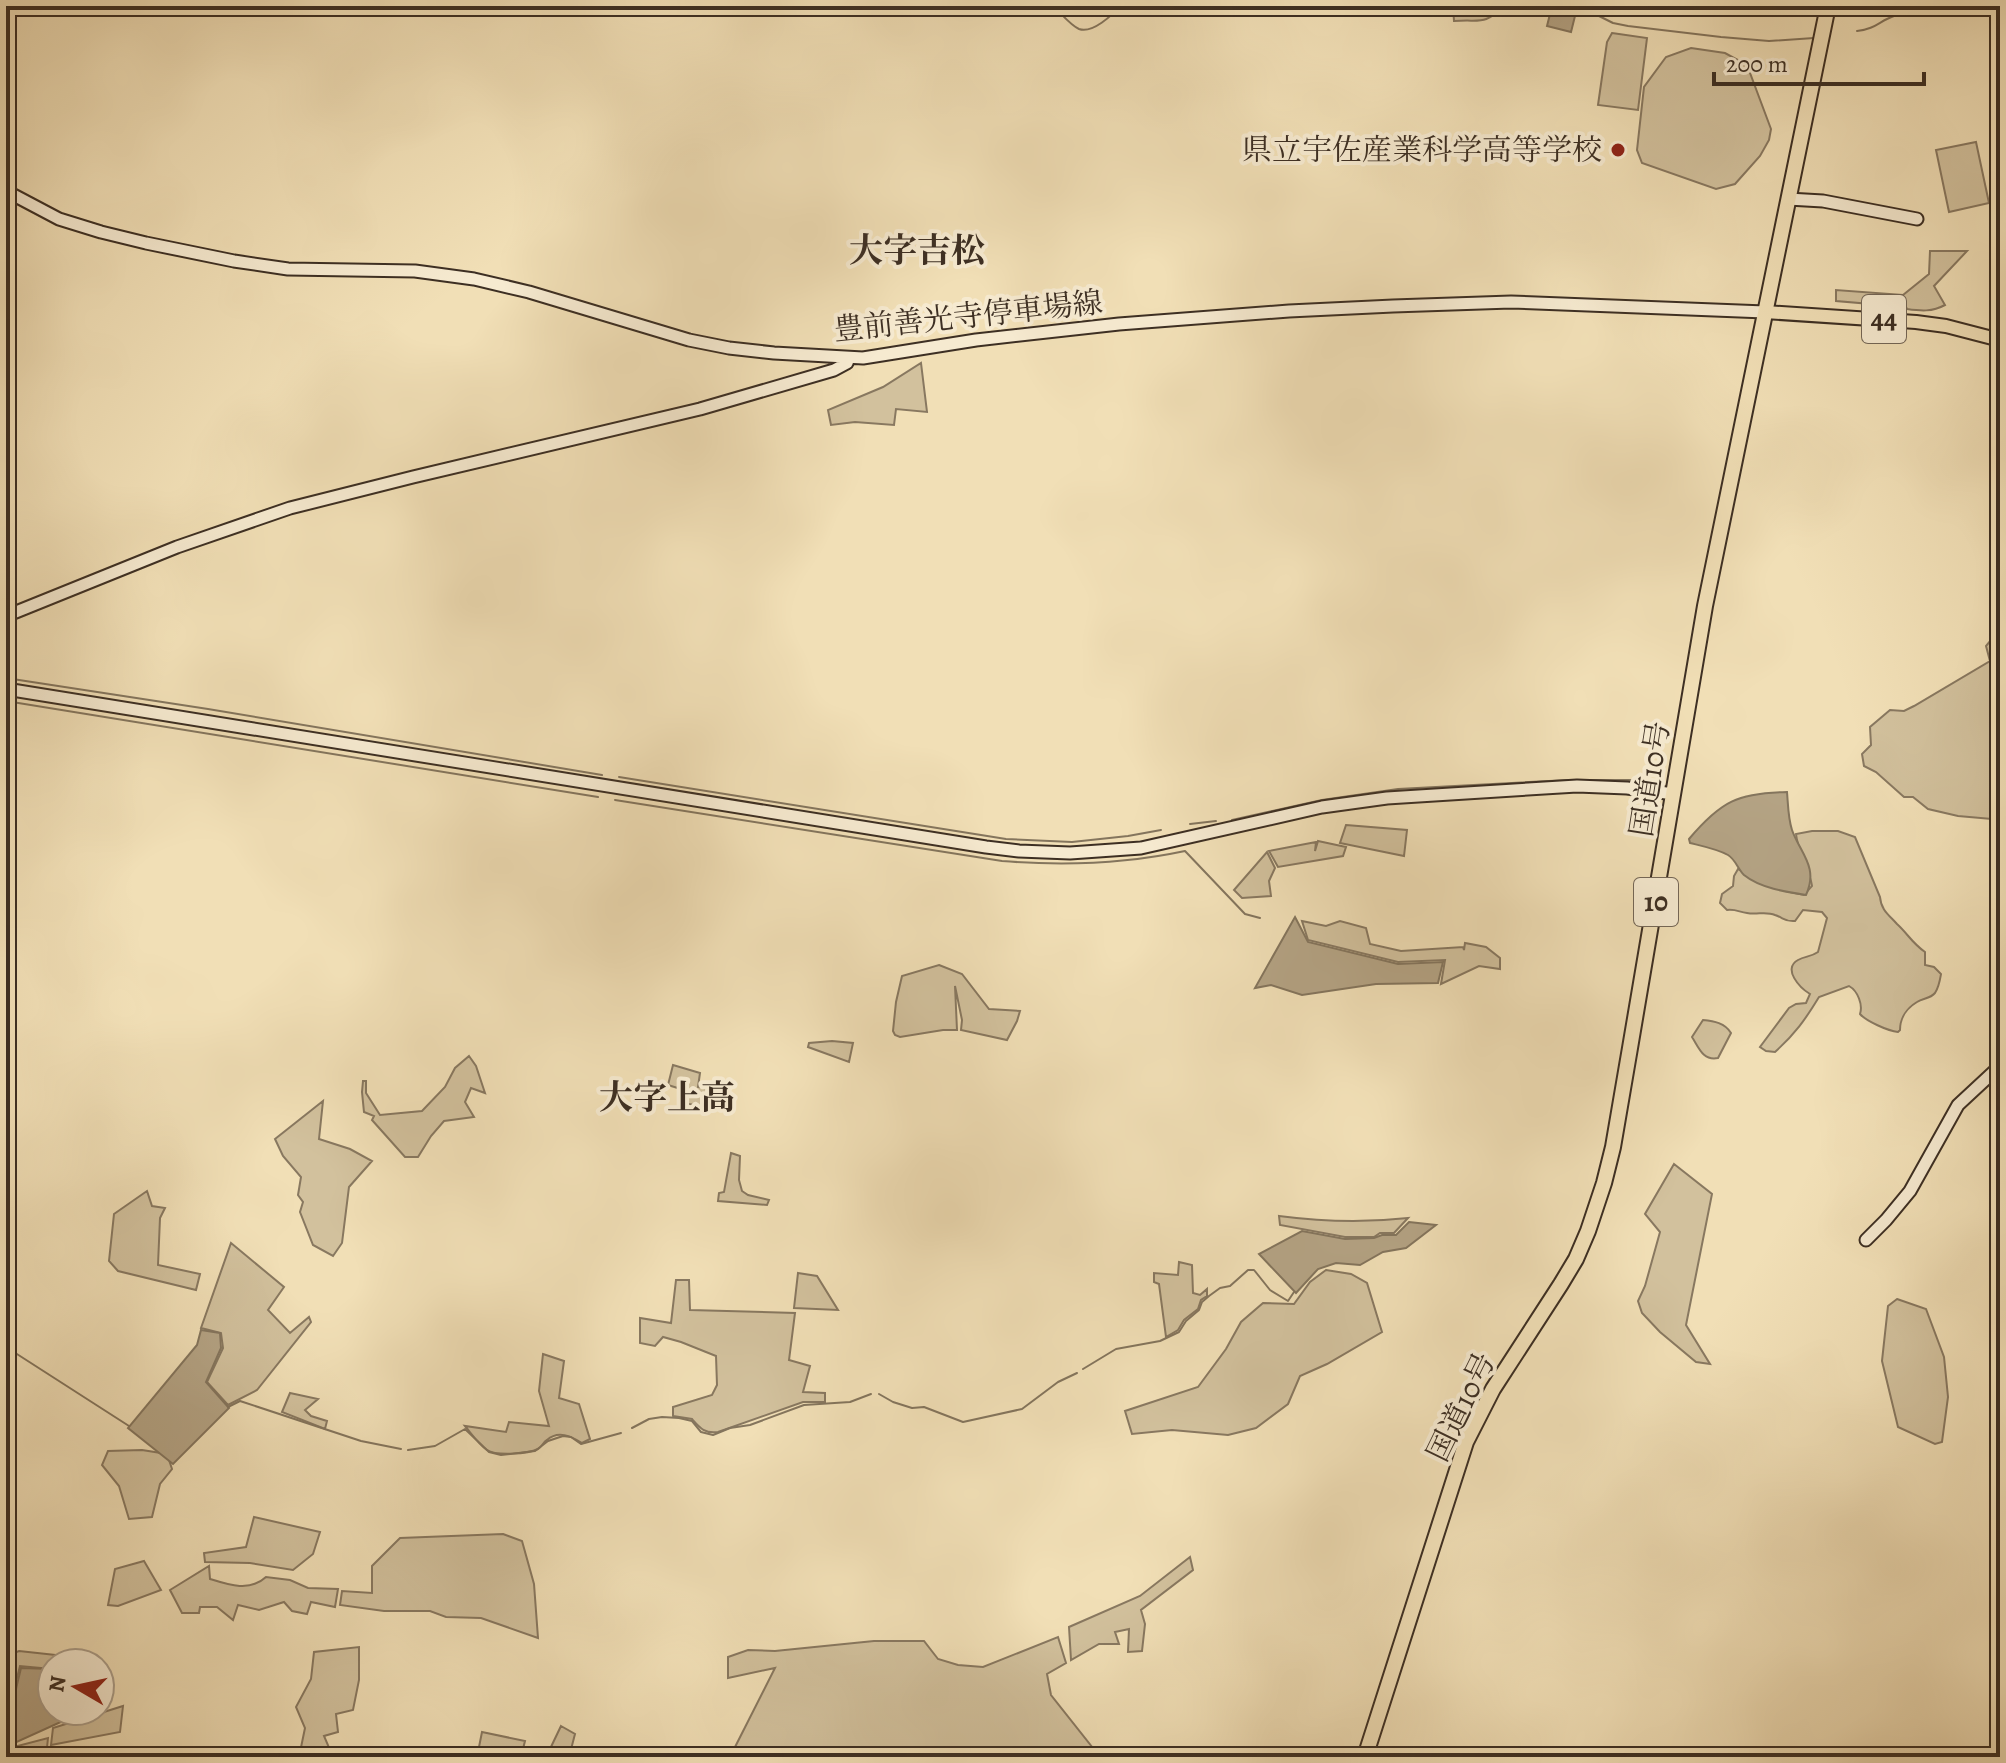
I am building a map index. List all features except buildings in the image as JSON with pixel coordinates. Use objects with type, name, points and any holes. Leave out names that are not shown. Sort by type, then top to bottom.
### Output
[{"type":"highway","name":"国道10号","points":[[1365,1757],[1466,1442],[1493,1389],[1568,1273],[1600,1198],[1613,1147],[1705,606],[1828,6]]},
{"type":"main road","name":"44","points":[[1765,312],[1928,323],[2000,340]]},
{"type":"street","name":"豊前善光寺停車場線","points":[[6,191],[78,226],[131,240],[288,269],[415,271],[458,276],[509,286],[689,340],[774,353],[876,357],[976,340],[1107,325],[1289,311],[1511,302],[1765,312]]},
{"type":"street","points":[[1788,199],[1823,201],[1917,219]]},
{"type":"street","points":[[6,616],[177,547],[290,508],[700,409],[834,370],[847,363],[849,358]]},
{"type":"street","points":[[6,689],[986,847],[1047,853],[1141,848],[1322,807],[1387,798],[1577,786],[1674,794]]},
{"type":"street","points":[[1866,1240],[1910,1191],[1958,1105],[2000,1066]]},
{"type":"shaded area","points":[[1453,6],[1506,6],[1486,19],[1454,21]]},
{"type":"shaded area","points":[[1551,10],[1575,16],[1571,32],[1547,26]]},
{"type":"shaded area","points":[[1612,33],[1647,38],[1638,110],[1598,105],[1607,42]]},
{"type":"shaded area","points":[[1691,48],[1725,53],[1747,65],[1771,129],[1760,156],[1735,184],[1716,189],[1642,163],[1637,150],[1644,87],[1666,57]]},
{"type":"shaded area","points":[[1976,142],[1989,203],[1949,212],[1936,150]]},
{"type":"shaded area","points":[[1930,251],[1967,251],[1934,286],[1945,305],[1922,310],[1836,301],[1836,290],[1903,295],[1929,274]]},
{"type":"shaded area","points":[[921,363],[927,412],[896,409],[894,425],[855,422],[831,425],[828,410],[883,387]]},
{"type":"shaded area","points":[[2000,629],[2000,792],[1992,801],[2000,816],[1992,819],[1958,816],[1928,809],[1913,797],[1904,797],[1876,772],[1864,766],[1862,754],[1871,745],[1870,727],[1890,710],[1904,711],[1990,661],[1986,646]]},
{"type":"shaded area","points":[[1787,792],[1792,830],[1809,868],[1806,895],[1758,883],[1744,875],[1728,855],[1690,843],[1689,839],[1700,826],[1732,802],[1756,794]]},
{"type":"shaded area","points":[[1346,825],[1407,830],[1404,856],[1340,843]]},
{"type":"shaded area","points":[[1838,831],[1855,837],[1884,909],[1925,952],[1925,965],[1934,967],[1941,974],[1940,981],[1933,995],[1907,1010],[1898,1032],[1867,1020],[1860,1014],[1859,998],[1849,986],[1819,997],[1788,1039],[1775,1052],[1766,1051],[1760,1047],[1789,1008],[1806,1003],[1810,994],[1798,983],[1792,968],[1798,960],[1818,952],[1827,918],[1822,912],[1803,910],[1795,921],[1789,921],[1772,914],[1727,910],[1720,903],[1722,894],[1733,886],[1738,869],[1785,891],[1804,895],[1812,886],[1796,834]]},
{"type":"shaded area","points":[[1318,841],[1346,847],[1343,856],[1278,867],[1269,851],[1316,842],[1315,851]]},
{"type":"shaded area","points":[[1267,852],[1275,868],[1269,881],[1271,896],[1242,898],[1234,890]]},
{"type":"shaded area","points":[[1295,917],[1308,942],[1398,964],[1443,962],[1438,983],[1376,984],[1302,995],[1271,985],[1255,988]]},
{"type":"shaded area","points":[[1302,921],[1326,926],[1340,921],[1366,928],[1370,944],[1401,951],[1463,947],[1464,950],[1465,943],[1486,947],[1500,958],[1500,969],[1479,966],[1441,984],[1445,960],[1398,962],[1308,940]]},
{"type":"shaded area","points":[[939,965],[962,974],[989,1009],[1020,1011],[1007,1040],[961,1030],[955,986],[957,1030],[895,1035],[896,1002],[902,976]]},
{"type":"shaded area","points":[[1703,1020],[1722,1025],[1731,1033],[1718,1058],[1705,1056],[1692,1037]]},
{"type":"shaded area","points":[[809,1043],[853,1043],[849,1062],[808,1047]]},
{"type":"shaded area","points":[[469,1056],[476,1066],[485,1093],[471,1088],[465,1102],[474,1117],[444,1121],[418,1157],[405,1157],[372,1120],[374,1116],[364,1112],[363,1081],[366,1081],[366,1093],[380,1115],[422,1111],[445,1087],[455,1068]]},
{"type":"shaded area","points":[[673,1065],[700,1073],[698,1087],[713,1090],[712,1108],[683,1103],[684,1090],[668,1085]]},
{"type":"shaded area","points":[[323,1101],[319,1139],[350,1149],[372,1161],[349,1187],[342,1243],[333,1256],[313,1245],[300,1212],[303,1202],[298,1195],[301,1177],[283,1156],[275,1139]]},
{"type":"shaded area","points":[[731,1153],[740,1156],[742,1191],[769,1200],[767,1205],[718,1201],[719,1193],[724,1192]]},
{"type":"shaded area","points":[[1674,1164],[1712,1194],[1686,1325],[1710,1364],[1696,1362],[1660,1332],[1642,1313],[1638,1301],[1660,1232],[1645,1214]]},
{"type":"shaded area","points":[[147,1191],[152,1206],[165,1208],[160,1218],[158,1265],[200,1274],[196,1290],[118,1271],[109,1261],[114,1214]]},
{"type":"shaded area","points":[[1279,1216],[1344,1221],[1408,1218],[1394,1233],[1345,1237],[1280,1225]]},
{"type":"shaded area","points":[[1409,1222],[1436,1225],[1406,1248],[1383,1252],[1360,1265],[1336,1263],[1318,1269],[1296,1293],[1259,1254],[1302,1231],[1345,1239],[1374,1238],[1396,1235]]},
{"type":"shaded area","points":[[231,1243],[284,1287],[268,1310],[290,1333],[309,1317],[311,1322],[257,1390],[228,1405],[207,1382],[223,1348],[221,1333],[201,1328]]},
{"type":"shaded area","points":[[1179,1262],[1192,1265],[1193,1293],[1200,1295],[1207,1289],[1207,1296],[1178,1330],[1166,1337],[1159,1284],[1154,1282],[1154,1273],[1178,1275]]},
{"type":"shaded area","points":[[1326,1270],[1351,1274],[1367,1283],[1382,1332],[1300,1376],[1288,1404],[1256,1428],[1228,1435],[1172,1430],[1132,1434],[1125,1411],[1198,1387],[1241,1322],[1263,1303],[1294,1304],[1310,1282]]},
{"type":"shaded area","points":[[798,1273],[817,1276],[838,1310],[794,1308]]},
{"type":"shaded area","points":[[676,1280],[689,1280],[690,1310],[795,1313],[789,1360],[810,1366],[803,1392],[825,1393],[825,1402],[803,1402],[718,1432],[703,1430],[692,1419],[673,1416],[673,1407],[712,1395],[717,1385],[716,1356],[663,1337],[655,1346],[640,1343],[640,1318],[671,1323]]},
{"type":"shaded area","points":[[1897,1299],[1926,1309],[1944,1357],[1948,1397],[1942,1442],[1935,1444],[1898,1427],[1882,1361],[1888,1306]]},
{"type":"shaded area","points":[[201,1330],[220,1333],[221,1348],[206,1382],[229,1408],[173,1464],[128,1428],[197,1345]]},
{"type":"shaded area","points":[[543,1354],[564,1361],[559,1398],[579,1404],[590,1439],[582,1443],[560,1435],[527,1452],[504,1454],[487,1450],[465,1426],[506,1432],[509,1422],[549,1426],[539,1391]]},
{"type":"shaded area","points":[[290,1393],[318,1399],[305,1410],[311,1416],[327,1421],[325,1429],[282,1412]]},
{"type":"shaded area","points":[[142,1450],[167,1454],[172,1469],[160,1484],[152,1517],[129,1519],[119,1486],[102,1465],[108,1451]]},
{"type":"shaded area","points":[[254,1517],[320,1532],[313,1554],[293,1570],[250,1563],[205,1562],[204,1553],[246,1547]]},
{"type":"shaded area","points":[[503,1534],[522,1541],[534,1584],[538,1638],[481,1618],[340,1605],[342,1591],[372,1593],[372,1566],[400,1538]]},
{"type":"shaded area","points":[[1190,1557],[1193,1570],[1141,1610],[1145,1624],[1142,1651],[1128,1652],[1129,1629],[1115,1632],[1119,1644],[1099,1644],[1071,1660],[1069,1627],[1140,1596]]},
{"type":"shaded area","points":[[144,1561],[161,1590],[118,1606],[108,1605],[115,1569]]},
{"type":"shaded area","points":[[209,1566],[210,1579],[232,1585],[246,1586],[266,1577],[290,1580],[308,1588],[338,1589],[335,1607],[311,1602],[307,1614],[292,1611],[284,1602],[259,1610],[238,1605],[233,1620],[217,1607],[200,1607],[199,1613],[182,1613],[170,1590]]},
{"type":"shaded area","points":[[1058,1637],[1066,1663],[1047,1674],[1051,1695],[1100,1757],[743,1757],[732,1753],[775,1668],[728,1678],[728,1657],[748,1650],[775,1651],[874,1641],[924,1641],[938,1659],[958,1665],[983,1667]]},
{"type":"shaded area","points":[[359,1647],[359,1680],[353,1710],[336,1714],[338,1732],[324,1736],[333,1757],[299,1757],[305,1728],[296,1707],[311,1679],[314,1652]]},
{"type":"shaded area","points":[[19,1651],[36,1653],[36,1668],[20,1666],[9,1710],[6,1710],[6,1661],[9,1655]]},
{"type":"shaded area","points":[[21,1668],[36,1668],[36,1727],[50,1727],[10,1745],[13,1706]]},
{"type":"shaded area","points":[[123,1706],[120,1732],[51,1745],[53,1728],[56,1727],[116,1727],[116,1708]]},
{"type":"shaded area","points":[[561,1726],[575,1734],[569,1757],[551,1757],[550,1749]]},
{"type":"shaded area","points":[[482,1732],[525,1741],[521,1757],[477,1757]]},
{"type":"shaded area","points":[[48,1738],[46,1757],[6,1757],[6,1749]]},
{"type":"waterway","points":[[1053,6],[1072,25],[1084,30],[1102,23],[1119,6]]},
{"type":"waterway","points":[[1579,6],[1613,23],[1628,26],[1769,41],[1814,38]]},
{"type":"waterway","points":[[1857,31],[1925,6]]},
{"type":"waterway","points":[[1989,6],[2000,26]]},
{"type":"waterway","points":[[6,678],[602,775]]},
{"type":"waterway","points":[[6,701],[598,797]]},
{"type":"waterway","points":[[619,777],[1006,839],[1072,842],[1161,830]]},
{"type":"waterway","points":[[1232,820],[1322,800],[1398,789],[1569,780],[1653,782]]},
{"type":"waterway","points":[[615,800],[1002,861],[1094,863],[1185,851],[1245,914],[1260,918]]},
{"type":"waterway","points":[[1190,824],[1216,821]]},
{"type":"waterway","points":[[1083,1369],[1116,1349],[1160,1341],[1179,1332],[1199,1310],[1202,1302],[1220,1288],[1230,1286],[1248,1270],[1254,1270],[1270,1290],[1288,1301],[1294,1292]]},
{"type":"waterway","points":[[6,1347],[129,1426]]},
{"type":"waterway","points":[[879,1394],[893,1402],[912,1408],[924,1407],[963,1422],[1022,1409],[1058,1382],[1077,1373]]},
{"type":"waterway","points":[[632,1428],[649,1419],[679,1418],[692,1421],[701,1432],[713,1435],[804,1405],[850,1402],[871,1394]]},
{"type":"waterway","points":[[228,1407],[240,1401],[361,1441],[401,1449]]},
{"type":"waterway","points":[[408,1450],[435,1446],[465,1429],[489,1452],[501,1455],[535,1451],[548,1441],[563,1436],[581,1444],[621,1433]]},
{"type":"place","name":"県立宇佐産業科学高等学校","points":[[1618,150]]},
{"type":"district","name":"大字吉松","points":[[917,250]]},
{"type":"district","name":"大字上高","points":[[667,1097]]}]
